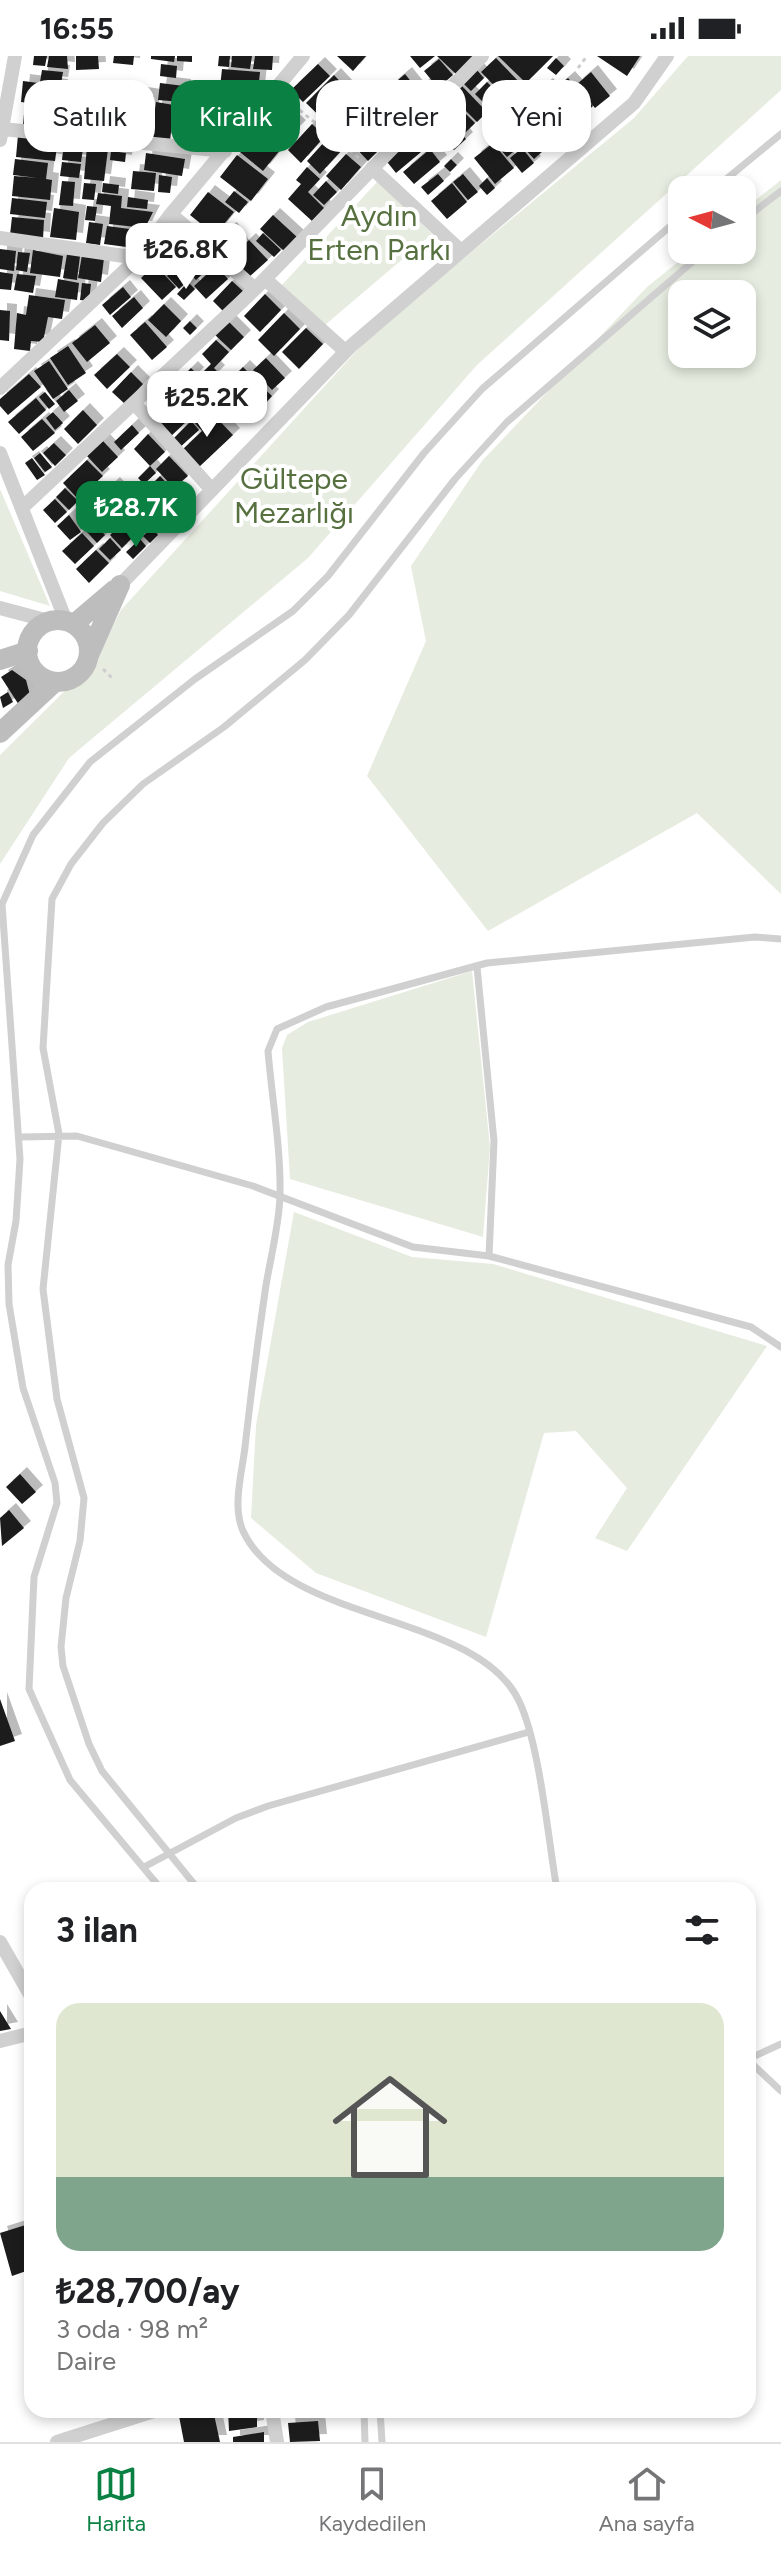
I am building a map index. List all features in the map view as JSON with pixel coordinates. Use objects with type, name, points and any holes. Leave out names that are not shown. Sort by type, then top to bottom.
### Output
[{"type":"street","points":[[15,56],[1,134],[171,147]]},
{"type":"street","points":[[283,80],[303,56]]},
{"type":"street","points":[[24,506],[260,284],[482,56]]},
{"type":"street","points":[[55,682],[37,674],[30,667],[28,651],[34,631],[63,622],[120,585],[345,351],[459,249],[634,103],[667,56]]},
{"type":"street","points":[[0,388],[138,258],[224,152]]},
{"type":"street","points":[[372,168],[459,249]]},
{"type":"street","points":[[171,214],[345,351]]},
{"type":"street","points":[[0,238],[138,258]]},
{"type":"street","points":[[134,403],[212,490]]},
{"type":"street","points":[[0,453],[24,506],[63,622]]},
{"type":"street","points":[[0,733],[55,682],[73,679],[81,672],[120,585]]},
{"type":"street","points":[[0,608],[63,622],[86,637],[89,655]]},
{"type":"street","points":[[0,660],[28,651]]},
{"type":"street","points":[[0,1942],[24,1984]]},
{"type":"street","points":[[0,2041],[24,2035]]},
{"type":"street","points":[[57,2442],[132,2418]]},
{"type":"street","points":[[273,2418],[277,2442]]},
{"type":"lane","points":[[730,176],[781,134]]},
{"type":"lane","points":[[756,210],[781,191]]},
{"type":"lane","points":[[156,1882],[70,1780],[29,1689],[34,1577],[57,1503],[55,1483],[23,1388],[9,1304],[8,1265],[16,1221],[19,1137],[2,904],[33,835],[90,762],[195,679],[293,611],[328,576],[424,453],[482,389],[586,295],[668,228]]},
{"type":"lane","points":[[193,1882],[170,1850],[144,1826],[102,1771],[89,1744],[63,1666],[66,1598],[80,1541],[84,1498],[57,1399],[43,1289],[59,1134],[43,1048],[52,899],[71,864],[103,823],[143,784],[224,727],[305,660],[349,615],[455,479],[507,422],[690,264]]},
{"type":"lane","points":[[556,1882],[529,1732],[519,1699],[491,1665],[457,1647],[388,1622],[293,1580],[261,1555],[243,1530],[238,1505],[254,1362],[280,1197],[268,1051],[277,1029],[326,1007],[477,967],[755,937],[781,939]]},
{"type":"lane","points":[[477,967],[494,1141],[489,1256]]},
{"type":"lane","points":[[19,1137],[59,1134],[150,1156],[280,1197],[413,1247],[489,1256],[751,1327],[781,1347]]},
{"type":"lane","points":[[144,1867],[170,1850],[268,1806],[529,1732]]},
{"type":"lane","points":[[756,2056],[781,2044]]},
{"type":"lane","points":[[756,2068],[781,2091]]},
{"type":"lane","points":[[364,2418],[365,2442]]},
{"type":"lane","points":[[380,2418],[382,2442]]},
{"type":"path","points":[[578,68],[587,56]]},
{"type":"path","points":[[300,110],[372,168]]},
{"type":"green space","name":"Gültepe Mezarlığı","points":[[688,56],[781,56],[781,90],[686,176],[668,176],[668,192],[477,365],[308,558],[69,758],[0,864],[0,755],[95,661],[121,610],[371,335],[634,118]]},
{"type":"green space","points":[[781,180],[781,894],[697,813],[488,931],[367,776],[426,641],[411,566],[482,461],[647,287],[676,264],[756,264],[756,200]]},
{"type":"green space","name":"Aydın Erten Parkı","points":[[378,181],[432,234],[325,325],[281,286]]},
{"type":"green space","points":[[0,489],[50,606],[0,591]]},
{"type":"green space","points":[[472,971],[490,1147],[483,1237],[290,1179],[282,1048],[287,1035],[308,1022]]},
{"type":"green space","points":[[294,1212],[412,1257],[493,1264],[767,1346],[627,1551],[595,1538],[627,1488],[576,1431],[544,1433],[486,1637],[316,1573],[251,1518],[256,1425]]},
{"type":"building","points":[[34,56],[47,56],[45,66],[33,65]]},
{"type":"building","points":[[49,56],[67,56],[68,69],[47,67]]},
{"type":"building","points":[[76,56],[98,56],[99,69],[76,70]]},
{"type":"building","points":[[114,56],[134,56],[133,65],[113,63]]},
{"type":"building","points":[[151,56],[175,56],[174,62],[151,59]]},
{"type":"building","points":[[177,56],[192,56],[192,62],[177,61]]},
{"type":"building","points":[[219,56],[230,56],[229,67],[218,66]]},
{"type":"building","points":[[232,56],[252,56],[250,69],[231,67]]},
{"type":"building","points":[[255,56],[273,56],[272,70],[253,69]]},
{"type":"building","points":[[337,56],[366,56],[353,71]]},
{"type":"building","points":[[410,56],[435,56],[420,68]]},
{"type":"building","points":[[437,56],[473,56],[456,74]]},
{"type":"building","points":[[498,56],[553,56],[529,80],[523,80]]},
{"type":"building","points":[[597,56],[640,56],[627,76]]},
{"type":"building","points":[[496,58],[517,80],[489,80],[481,72]]},
{"type":"building","points":[[556,58],[564,66],[556,75],[547,68]]},
{"type":"building","points":[[439,59],[453,75],[447,80],[431,80],[424,71]]},
{"type":"building","points":[[161,64],[177,66],[176,78],[160,76]]},
{"type":"building","points":[[318,64],[330,76],[326,80],[316,80],[316,89],[303,102],[300,99],[300,81]]},
{"type":"building","points":[[475,68],[484,78],[471,91],[466,86],[466,80],[462,80]]},
{"type":"building","points":[[222,69],[260,72],[259,80],[221,80]]},
{"type":"building","points":[[42,70],[63,72],[62,80],[40,80]]},
{"type":"building","points":[[591,72],[610,96],[595,108],[591,103],[591,80],[582,80]]},
{"type":"building","points":[[23,81],[24,102],[21,102]]},
{"type":"building","points":[[160,83],[171,84],[171,101],[158,100]]},
{"type":"building","points":[[482,87],[482,101],[475,94]]},
{"type":"building","points":[[466,90],[482,107],[482,117],[477,122],[466,111]]},
{"type":"building","points":[[316,93],[316,113],[306,103]]},
{"type":"building","points":[[156,102],[171,104],[170,141],[155,139]]},
{"type":"building","points":[[466,114],[475,123],[466,132]]},
{"type":"building","points":[[312,124],[316,128],[316,146],[301,163],[290,152],[300,152],[300,137]]},
{"type":"building","points":[[18,135],[24,136],[24,152],[56,152],[55,161],[16,157]]},
{"type":"building","points":[[316,151],[340,152],[320,174],[307,161]]},
{"type":"building","points":[[63,152],[82,152],[81,162],[62,160]]},
{"type":"building","points":[[87,152],[108,152],[104,181],[84,179]]},
{"type":"building","points":[[111,152],[126,153],[125,162],[110,160]]},
{"type":"building","points":[[240,152],[278,152],[263,171]]},
{"type":"building","points":[[360,152],[377,152],[368,161]]},
{"type":"building","points":[[391,152],[421,152],[396,173],[384,158]]},
{"type":"building","points":[[426,152],[432,152],[440,162],[414,184],[403,172]]},
{"type":"building","points":[[482,152],[501,152],[514,168],[495,184],[474,158]]},
{"type":"building","points":[[517,152],[525,152],[534,163],[522,173],[510,158]]},
{"type":"building","points":[[528,152],[542,152],[534,159]]},
{"type":"building","points":[[146,153],[185,159],[182,176],[144,170]]},
{"type":"building","points":[[346,154],[361,167],[341,190],[326,176]]},
{"type":"building","points":[[237,155],[268,179],[251,201],[220,177]]},
{"type":"building","points":[[15,159],[48,163],[46,179],[52,180],[50,200],[12,196],[14,176],[38,178],[13,175]]},
{"type":"building","points":[[451,159],[457,165],[450,172],[444,166]]},
{"type":"building","points":[[62,162],[81,164],[79,178],[60,176]]},
{"type":"building","points":[[307,167],[320,179],[308,192],[324,208],[312,221],[288,199],[301,184],[296,180]]},
{"type":"building","points":[[133,171],[156,173],[154,191],[131,189]]},
{"type":"building","points":[[438,174],[444,181],[428,195],[421,187]]},
{"type":"building","points":[[463,174],[478,192],[468,200],[453,182]]},
{"type":"building","points":[[159,175],[172,177],[170,193],[158,192]]},
{"type":"building","points":[[487,178],[495,188],[487,195],[479,186]]},
{"type":"building","points":[[62,181],[75,182],[73,206],[59,205]]},
{"type":"building","points":[[326,181],[337,192],[324,205],[313,195]]},
{"type":"building","points":[[84,183],[96,184],[94,200],[82,199]]},
{"type":"building","points":[[103,183],[119,185],[118,194],[102,192]]},
{"type":"building","points":[[452,183],[467,202],[447,219],[431,201]]},
{"type":"building","points":[[234,191],[248,202],[239,213],[225,202]]},
{"type":"building","points":[[208,192],[234,212],[215,235],[190,215]]},
{"type":"building","points":[[98,193],[122,196],[121,208],[153,212],[145,228],[109,224],[111,206],[96,204]]},
{"type":"building","points":[[128,197],[148,200],[147,209],[127,207]]},
{"type":"building","points":[[12,198],[47,202],[45,218],[10,214]]},
{"type":"building","points":[[87,206],[97,207],[95,221],[85,220]]},
{"type":"building","points":[[54,208],[79,212],[76,240],[50,237]]},
{"type":"building","points":[[273,215],[297,237],[284,251],[260,229]]},
{"type":"building","points":[[12,217],[44,220],[43,239],[10,235]]},
{"type":"building","points":[[89,222],[103,224],[100,245],[86,243]]},
{"type":"building","points":[[107,226],[137,230],[134,248],[104,244]]},
{"type":"building","points":[[177,226],[196,245],[178,263],[159,245]]},
{"type":"building","points":[[230,229],[242,247],[229,255],[217,237]]},
{"type":"building","points":[[263,233],[281,250],[274,257],[256,241]]},
{"type":"building","points":[[249,240],[268,260],[249,277],[231,257]]},
{"type":"building","points":[[201,248],[214,263],[196,280],[182,265]]},
{"type":"building","points":[[0,249],[16,251],[14,271],[0,269]]},
{"type":"building","points":[[33,250],[63,256],[60,277],[30,273]]},
{"type":"building","points":[[18,252],[30,253],[27,272],[16,270]]},
{"type":"building","points":[[67,254],[80,256],[77,280],[63,278]]},
{"type":"building","points":[[82,255],[104,258],[101,282],[78,278]]},
{"type":"building","points":[[179,264],[191,278],[179,289],[167,276]]},
{"type":"building","points":[[155,265],[176,287],[162,300],[141,278]]},
{"type":"building","points":[[216,266],[228,279],[206,299],[194,286]]},
{"type":"building","points":[[0,272],[13,274],[11,290],[0,289]]},
{"type":"building","points":[[17,274],[36,276],[33,293],[14,290]]},
{"type":"building","points":[[58,279],[79,283],[77,300],[55,297]]},
{"type":"building","points":[[232,281],[243,291],[223,311],[213,301]]},
{"type":"building","points":[[188,282],[195,289],[184,300],[177,294]]},
{"type":"building","points":[[82,283],[91,284],[89,301],[80,300]]},
{"type":"building","points":[[123,287],[131,297],[110,315],[102,305]]},
{"type":"building","points":[[265,294],[281,310],[260,332],[244,316]]},
{"type":"building","points":[[29,295],[65,300],[62,319],[48,317],[43,342],[31,341],[30,351],[14,349],[17,313],[26,315]]},
{"type":"building","points":[[134,297],[143,308],[122,328],[112,316]]},
{"type":"building","points":[[164,304],[181,321],[166,337],[148,320]]},
{"type":"building","points":[[0,310],[10,311],[9,341],[0,340]]},
{"type":"building","points":[[284,313],[300,329],[274,356],[258,340]]},
{"type":"building","points":[[190,321],[197,328],[190,335],[183,328]]},
{"type":"building","points":[[228,321],[244,337],[231,350],[215,335]]},
{"type":"building","points":[[145,322],[167,347],[152,360],[130,335]]},
{"type":"building","points":[[95,325],[110,343],[87,362],[72,343]]},
{"type":"building","points":[[306,328],[323,344],[299,369],[282,352]]},
{"type":"building","points":[[216,340],[229,352],[214,368],[218,372],[211,379],[203,372],[211,364],[202,354]]},
{"type":"building","points":[[68,346],[86,373],[68,385],[50,358]]},
{"type":"building","points":[[117,354],[130,367],[107,389],[94,375]]},
{"type":"building","points":[[266,358],[285,378],[272,390],[253,370]]},
{"type":"building","points":[[49,361],[68,389],[53,399],[34,371]]},
{"type":"building","points":[[243,367],[254,378],[243,389],[231,379]]},
{"type":"building","points":[[191,368],[197,374],[187,384],[181,378]]},
{"type":"building","points":[[131,372],[143,384],[125,404],[112,392]]},
{"type":"building","points":[[29,374],[41,387],[8,415],[0,406],[0,399]]},
{"type":"building","points":[[177,378],[182,383],[171,393],[167,389]]},
{"type":"building","points":[[255,380],[272,396],[260,409],[243,392]]},
{"type":"building","points":[[230,384],[240,394],[229,405],[219,395]]},
{"type":"building","points":[[69,390],[78,401],[64,412],[56,401]]},
{"type":"building","points":[[45,392],[55,404],[49,409],[39,397]]},
{"type":"building","points":[[170,395],[177,402],[157,423],[151,416]]},
{"type":"building","points":[[244,396],[257,410],[245,421],[232,407]]},
{"type":"building","points":[[36,398],[46,410],[19,434],[8,422]]},
{"type":"building","points":[[176,408],[188,420],[169,438],[158,426]]},
{"type":"building","points":[[83,410],[97,425],[78,444],[64,429]]},
{"type":"building","points":[[209,410],[233,435],[198,468],[182,450],[202,431],[195,423]]},
{"type":"building","points":[[53,412],[63,423],[55,430],[46,418]]},
{"type":"building","points":[[42,419],[55,433],[33,451],[21,437]]},
{"type":"building","points":[[191,421],[199,430],[178,449],[171,441]]},
{"type":"building","points":[[132,425],[139,433],[121,450],[114,442]]},
{"type":"building","points":[[148,434],[165,452],[150,466],[134,449]]},
{"type":"building","points":[[103,441],[118,457],[102,472],[87,456]]},
{"type":"building","points":[[54,443],[66,455],[55,466],[43,453]]},
{"type":"building","points":[[40,453],[52,467],[45,472],[34,458]]},
{"type":"building","points":[[169,456],[188,476],[174,488],[156,469]]},
{"type":"building","points":[[32,458],[45,475],[37,480],[25,463]]},
{"type":"building","points":[[87,460],[103,476],[78,499],[63,483]]},
{"type":"building","points":[[150,466],[156,473],[144,484],[138,478]]},
{"type":"building","points":[[160,476],[175,492],[161,505],[167,510],[153,523],[143,512],[156,499],[147,489]]},
{"type":"building","points":[[113,484],[128,500],[116,512],[100,496]]},
{"type":"building","points":[[65,488],[78,501],[69,510],[56,497]]},
{"type":"building","points":[[55,499],[67,512],[55,523],[43,510]]},
{"type":"building","points":[[130,504],[150,526],[137,538],[116,517]]},
{"type":"building","points":[[109,512],[118,521],[107,532],[98,523]]},
{"type":"building","points":[[69,515],[81,532],[70,540],[57,526]]},
{"type":"building","points":[[95,524],[105,535],[97,543],[87,532]]},
{"type":"building","points":[[121,524],[133,537],[122,548],[110,535]]},
{"type":"building","points":[[152,528],[158,535],[150,543],[143,536]]},
{"type":"building","points":[[82,533],[94,546],[75,564],[62,551]]},
{"type":"building","points":[[110,538],[121,550],[110,560],[99,549]]},
{"type":"building","points":[[140,539],[146,546],[133,559],[126,552]]},
{"type":"building","points":[[96,550],[109,563],[89,583],[76,569]]},
{"type":"building","points":[[12,670],[26,680],[30,695],[19,705],[1,677]]},
{"type":"building","points":[[8,692],[13,702],[3,708],[0,697]]},
{"type":"building","points":[[20,1474],[36,1492],[22,1504],[6,1487]]},
{"type":"building","points":[[9,1510],[24,1528],[2,1546],[0,1518]]},
{"type":"building","points":[[0,1699],[15,1741],[0,1746]]},
{"type":"building","points":[[0,2011],[11,2029],[0,2031]]},
{"type":"building","points":[[24,2226],[24,2272],[12,2276],[0,2233]]},
{"type":"building","points":[[179,2418],[215,2418],[220,2442],[184,2442]]},
{"type":"building","points":[[228,2418],[257,2418],[257,2427],[229,2431]]},
{"type":"building","points":[[318,2421],[320,2441],[290,2442],[288,2423]]},
{"type":"building","points":[[264,2432],[264,2442],[233,2442],[233,2437]]}]
